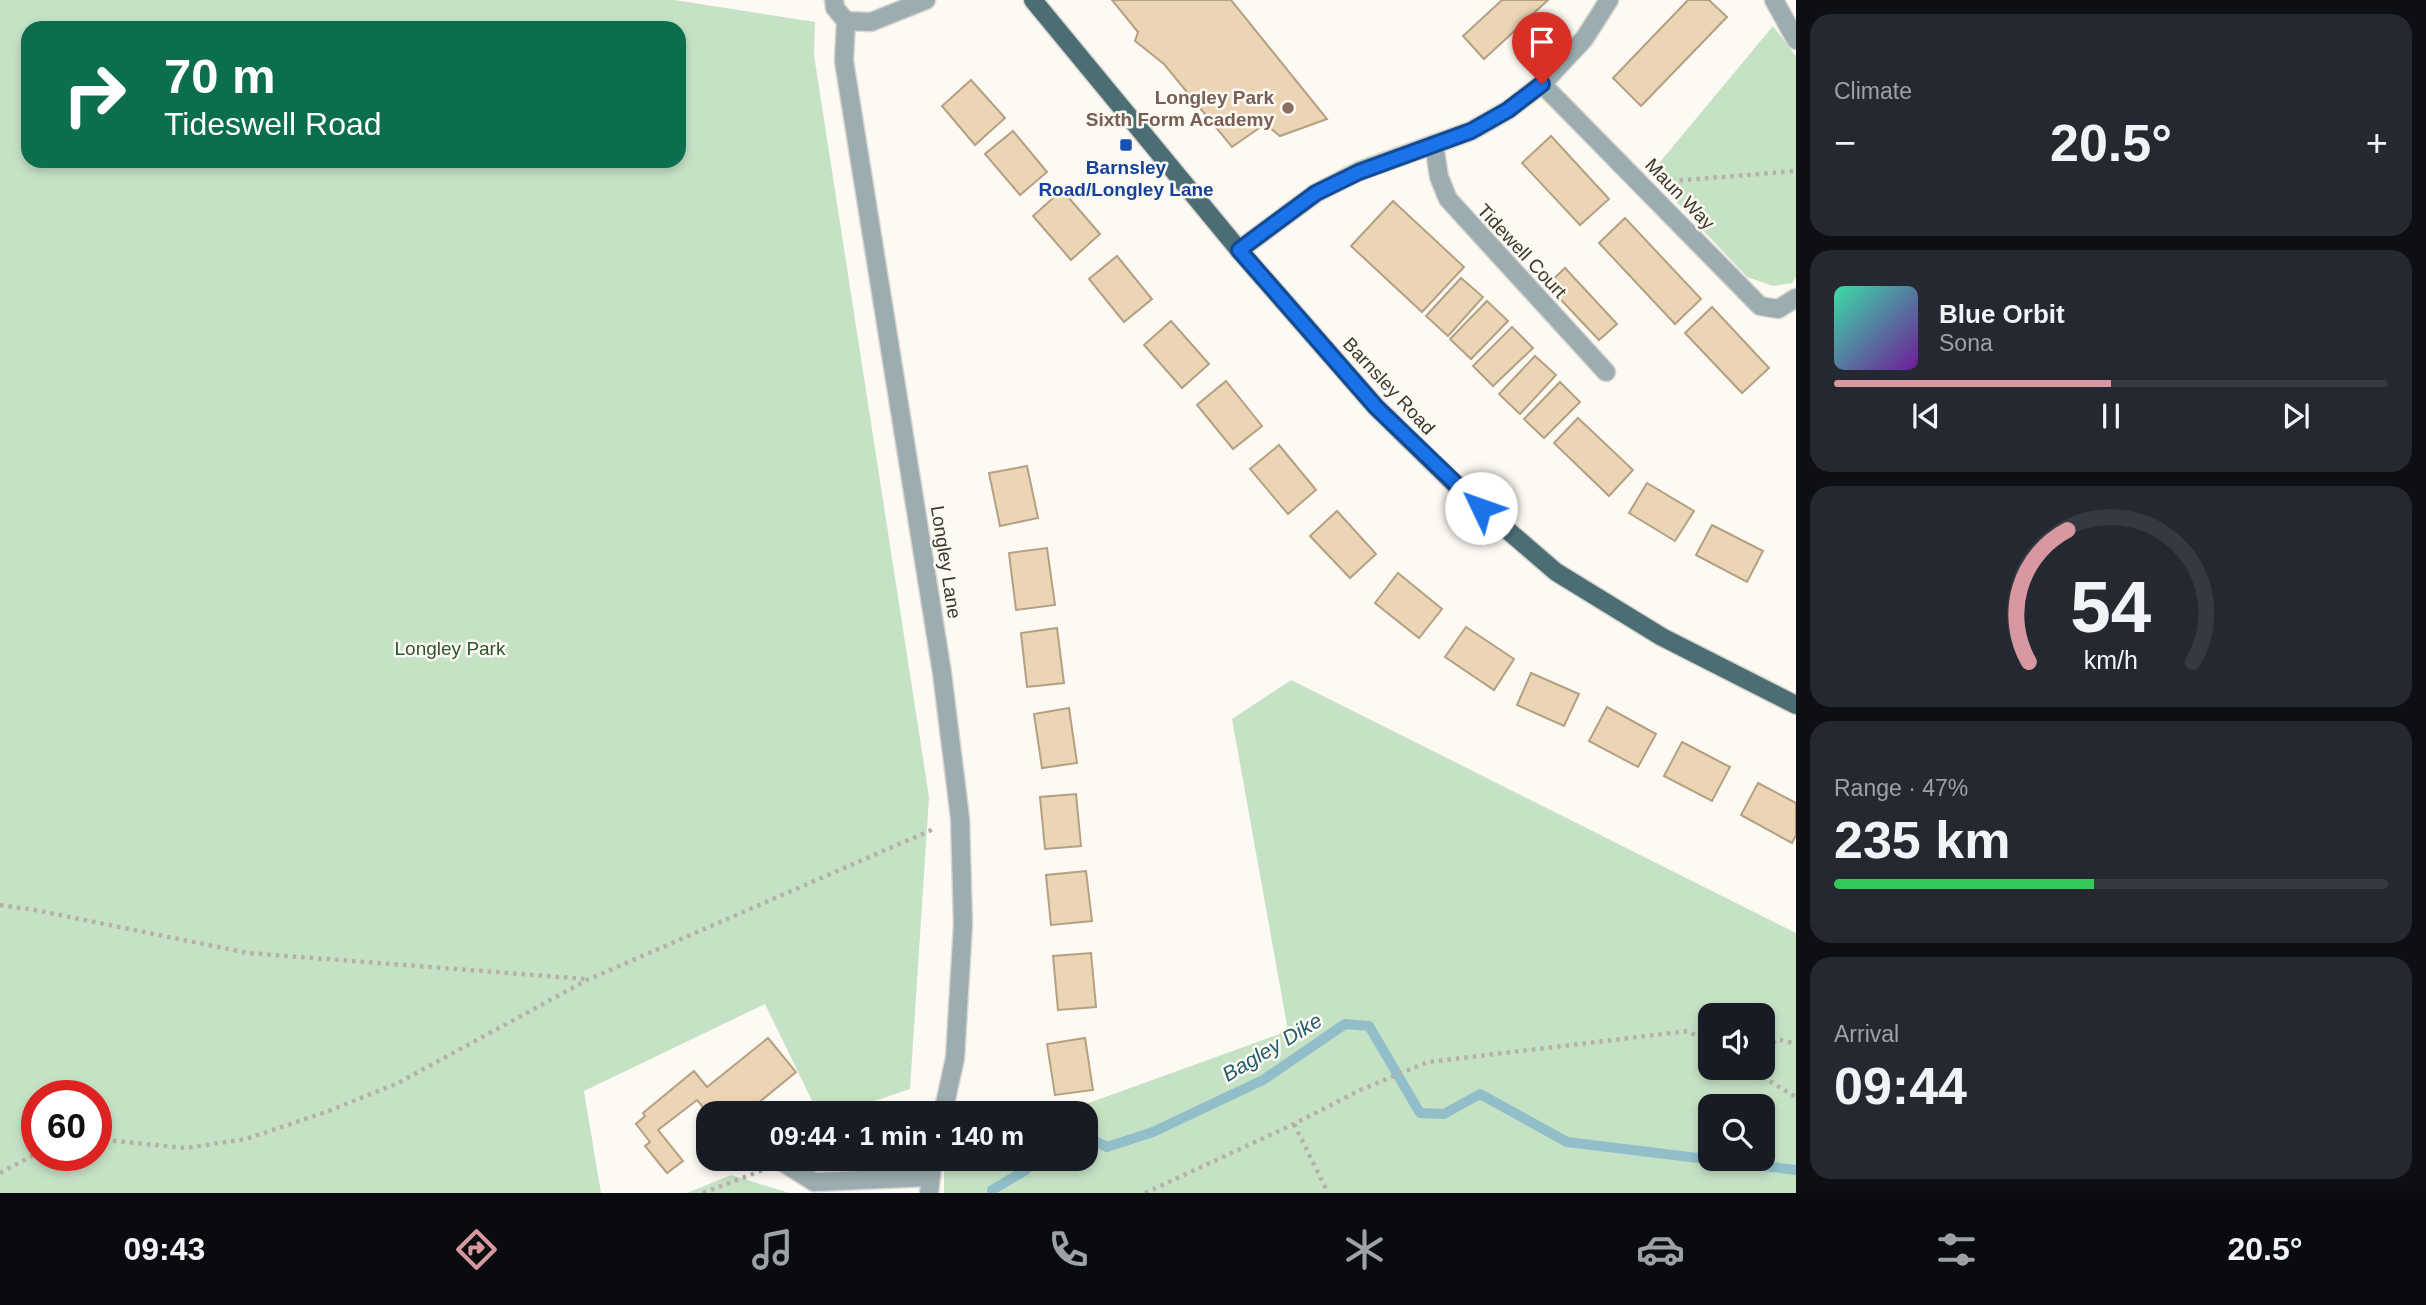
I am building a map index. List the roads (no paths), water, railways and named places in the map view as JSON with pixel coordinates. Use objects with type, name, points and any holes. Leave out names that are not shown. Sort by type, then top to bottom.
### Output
[{"type":"main road","name":"Barnsley Road","points":[[1033,0],[1239,250],[1376,407],[1463,492],[1556,572],[1662,637],[1796,705]]},
{"type":"street","points":[[834,0],[835,8],[846,21],[871,22],[926,0]]},
{"type":"street","points":[[1239,250],[1316,193],[1359,172],[1471,131],[1508,110],[1542,84],[1584,39],[1609,0]]},
{"type":"street","points":[[1774,0],[1796,40]]},
{"type":"street","name":"Longley Lane","points":[[846,21],[844,61],[940,659],[960,818],[962,937],[954,1058],[945,1101]]},
{"type":"street","name":"Maun Way","points":[[1542,84],[1760,306],[1778,309],[1796,298]]},
{"type":"street","name":"Tidewell Court","points":[[1434,144],[1439,177],[1448,199],[1606,372]]},
{"type":"street","points":[[797,1171],[814,1182],[929,1185]]},
{"type":"waterway","name":"Bagley Dike","points":[[1098,1142],[1107,1147],[1153,1132],[1263,1080],[1345,1024],[1369,1026],[1420,1113],[1444,1114],[1480,1094],[1567,1142],[1796,1170]]},
{"type":"waterway","name":"Bagley Dike","points":[[992,1190],[1024,1171]]},
{"type":"place","name":"Longley Park Sixth Form Academy","points":[[1288,108]]},
{"type":"place","name":"Barnsley Road/Longley Lane","points":[[1126,145]]},
{"type":"park label","name":"Longley Park","points":[[450,648]]}]
